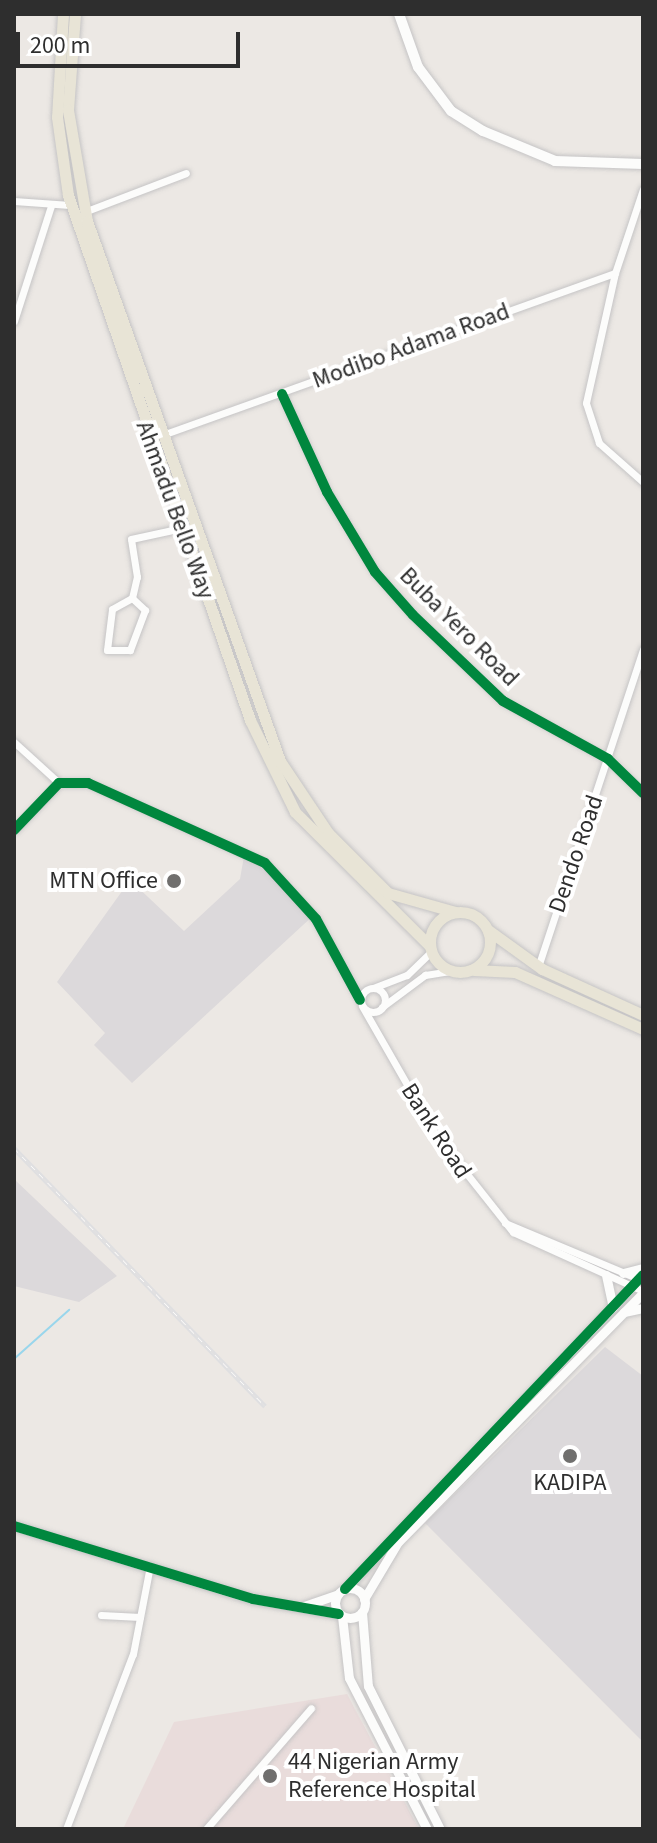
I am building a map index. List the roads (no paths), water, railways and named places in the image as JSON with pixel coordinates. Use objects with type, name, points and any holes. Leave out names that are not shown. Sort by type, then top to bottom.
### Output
[{"type":"main road","name":"Ahmadu Bello Way","points":[[63,14],[57,117],[70,205],[250,720],[295,812],[430,949]]},
{"type":"main road","name":"Ahmadu Bello Way","points":[[75,14],[68,110],[84,212],[280,761],[328,833],[388,893],[455,912]]},
{"type":"main road","points":[[399,14],[418,67],[451,111],[483,131],[555,161],[643,164]]},
{"type":"main road","points":[[643,1015],[538,967],[488,930],[472,914],[455,912],[436,924],[430,949],[450,971],[515,972],[643,1029]]},
{"type":"main road","points":[[469,971],[487,955],[488,930]]},
{"type":"street","points":[[84,212],[186,173]]},
{"type":"street","points":[[643,189],[615,273],[586,403],[599,443],[643,482]]},
{"type":"street","points":[[14,201],[70,205]]},
{"type":"street","points":[[14,321],[51,206]]},
{"type":"street","name":"Modibo Adama Road","points":[[162,435],[615,273]]},
{"type":"street","name":"Buba Yero Road","points":[[282,394],[327,492],[375,572],[413,615],[503,701],[608,759],[643,794]]},
{"type":"street","points":[[132,598],[145,610],[130,650],[107,650],[112,609],[132,598],[137,577],[131,539],[182,528]]},
{"type":"street","name":"Dendo Road","points":[[538,967],[643,649]]},
{"type":"street","points":[[14,742],[59,783],[14,830]]},
{"type":"street","name":"Bank Road","points":[[59,783],[88,783],[265,863],[316,919],[349,978],[375,1035],[469,1183],[505,1223],[606,1275],[639,1281]]},
{"type":"street","points":[[380,1008],[361,1003],[370,988],[407,975],[430,949]]},
{"type":"street","points":[[380,1008],[425,975],[450,971]]},
{"type":"street","points":[[349,978],[384,995],[375,1035]]},
{"type":"street","name":"Bank Road","points":[[505,1223],[623,1273],[639,1281],[643,1292]]},
{"type":"street","points":[[623,1273],[643,1268]]},
{"type":"street","points":[[606,1275],[613,1307]]},
{"type":"street","points":[[303,1606],[342,1591],[639,1281]]},
{"type":"street","points":[[440,1829],[368,1686],[362,1612],[364,1599],[398,1542],[643,1292]]},
{"type":"street","points":[[624,1312],[643,1308]]},
{"type":"street","points":[[14,1526],[303,1606],[341,1615],[362,1612]]},
{"type":"street","points":[[66,1829],[102,1746],[140,1617],[150,1566]]},
{"type":"street","points":[[342,1591],[364,1599]]},
{"type":"street","points":[[342,1591],[341,1615],[349,1678],[427,1829]]},
{"type":"street","points":[[101,1615],[140,1617]]},
{"type":"street","points":[[206,1829],[311,1708]]},
{"type":"waterway","points":[[14,1359],[69,1310]]},
{"type":"railway","points":[[14,1148],[265,1406]]},
{"type":"place","name":"MTN Office","points":[[174,881]]},
{"type":"place","name":"KADIPA","points":[[570,1456]]},
{"type":"place","name":"44 Nigerian Army Reference Hospital","points":[[270,1776]]}]
